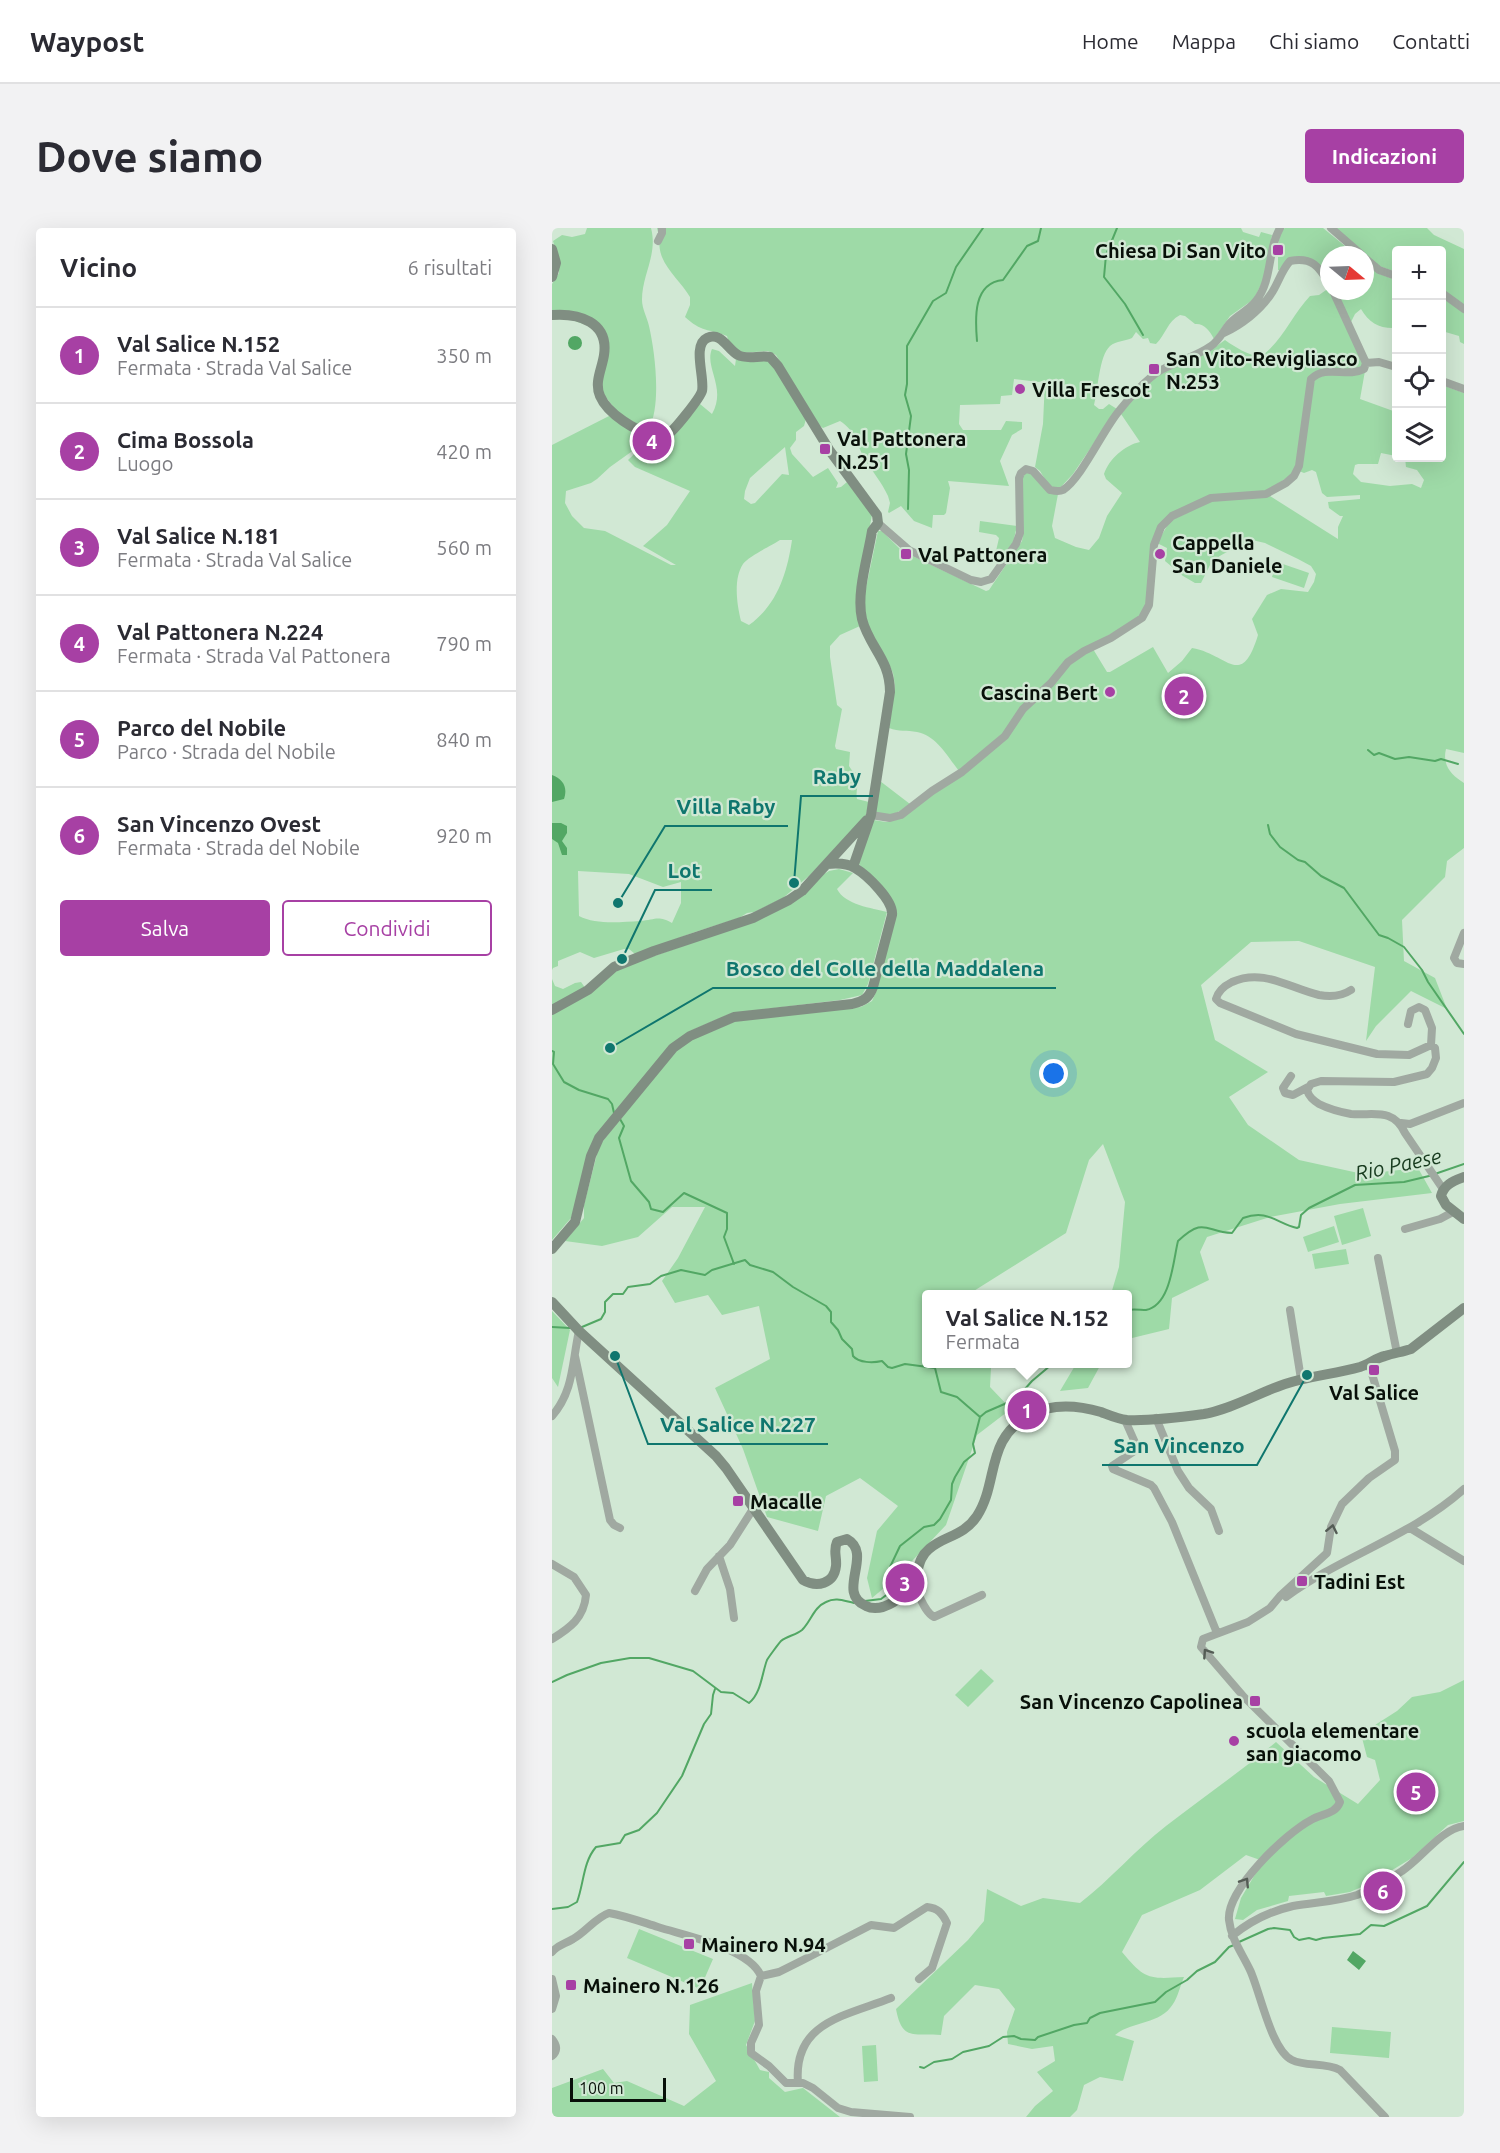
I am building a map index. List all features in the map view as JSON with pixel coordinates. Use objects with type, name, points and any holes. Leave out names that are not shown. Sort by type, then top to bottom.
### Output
[{"type":"street","points":[[658,241],[662,228]]},
{"type":"street","points":[[552,315],[578,317],[596,326],[605,343],[598,386],[602,400],[617,415],[654,437],[669,434],[699,397],[702,387],[700,351],[702,342],[706,338],[720,339],[733,352],[742,357],[770,357],[778,366],[830,451],[877,515],[878,523],[909,550],[971,580],[986,582],[996,573],[1018,539],[1019,478],[1023,470],[1033,471],[1050,490],[1062,490],[1074,478],[1113,418],[1142,386],[1162,370],[1211,346],[1229,324],[1254,303],[1264,287],[1280,228]]},
{"type":"street","points":[[1331,228],[1352,246]]},
{"type":"street","points":[[552,249],[556,262],[552,277]]},
{"type":"street","points":[[1222,333],[1233,328],[1257,310],[1271,294],[1290,261],[1306,261],[1316,265],[1320,271]]},
{"type":"street","points":[[1374,266],[1378,270],[1392,275]]},
{"type":"street","points":[[1446,296],[1464,309]]},
{"type":"street","points":[[871,815],[890,818],[901,814],[932,790],[962,772],[1005,736],[1023,709],[1051,683],[1068,662],[1142,618],[1149,605],[1154,545],[1166,521],[1211,498],[1266,494],[1294,476],[1299,466],[1311,379],[1327,372],[1358,372],[1364,369],[1366,363],[1337,300]]},
{"type":"street","points":[[1366,363],[1378,362],[1392,366]]},
{"type":"street","points":[[1446,382],[1464,389]]},
{"type":"street","points":[[853,867],[871,815],[891,692],[886,666],[866,629],[860,610],[872,531],[878,523]]},
{"type":"street","points":[[552,1010],[588,990],[607,972],[621,964],[753,918],[789,900],[802,891],[871,815]]},
{"type":"street","points":[[552,1249],[575,1222],[591,1156],[599,1138],[666,1056],[690,1036],[734,1017],[852,1004],[869,997],[892,907],[883,895],[853,867],[827,864]]},
{"type":"street","points":[[1464,933],[1454,958],[1457,963],[1464,964]]},
{"type":"street","points":[[1351,990],[1344,994],[1320,995],[1266,977],[1252,977],[1228,984],[1218,993],[1216,999],[1220,1003],[1296,1034],[1377,1054],[1409,1055],[1431,1045]]},
{"type":"street","points":[[1291,1076],[1282,1090],[1285,1094],[1293,1095],[1321,1081],[1386,1082],[1427,1074],[1436,1058],[1435,1048],[1431,1045],[1432,1028],[1425,1010],[1419,1007],[1412,1011],[1408,1024]]},
{"type":"street","points":[[1308,1087],[1307,1093],[1311,1098],[1336,1111],[1353,1114],[1382,1114],[1401,1123],[1410,1124],[1464,1103]]},
{"type":"street","points":[[1401,1123],[1405,1133],[1443,1189]]},
{"type":"street","points":[[1464,1177],[1443,1189],[1441,1196],[1446,1205],[1464,1219]]},
{"type":"street","points":[[1405,1229],[1440,1219],[1453,1212]]},
{"type":"street","points":[[1378,1258],[1397,1353]]},
{"type":"street","points":[[552,1302],[576,1328],[716,1456],[797,1574],[809,1583],[822,1584],[831,1578],[835,1570],[837,1542],[847,1539],[853,1543],[858,1559],[852,1587],[860,1602],[872,1608],[882,1607],[905,1593],[912,1584],[922,1556],[928,1549],[959,1534],[976,1517],[988,1491],[998,1450],[1005,1438],[1023,1419],[1040,1410],[1055,1406],[1068,1406],[1095,1410],[1125,1420],[1216,1411],[1301,1379],[1369,1364],[1381,1357],[1411,1349],[1464,1308]]},
{"type":"street","points":[[1290,1310],[1301,1379]]},
{"type":"street","points":[[552,1416],[560,1407],[570,1383],[575,1356],[576,1328]]},
{"type":"street","points":[[575,1356],[610,1520],[620,1528]]},
{"type":"street","points":[[1270,1608],[1327,1553],[1331,1527],[1342,1504],[1369,1478],[1395,1460],[1395,1451],[1369,1364]]},
{"type":"street","points":[[1156,1418],[1178,1471],[1189,1488],[1211,1509],[1219,1531]]},
{"type":"street","points":[[1125,1420],[1137,1447],[1112,1466],[1113,1469],[1154,1488],[1172,1522],[1217,1633]]},
{"type":"street","points":[[1385,2117],[1340,2070],[1332,2066],[1294,2061],[1282,2051],[1271,2030],[1250,1968],[1234,1941],[1228,1916],[1232,1902],[1255,1867],[1311,1820],[1334,1812],[1340,1802],[1329,1780],[1244,1697],[1205,1653],[1201,1642],[1217,1633],[1248,1622],[1362,1551],[1410,1528],[1452,1500],[1464,1489]]},
{"type":"street","points":[[695,1591],[707,1569],[730,1545],[753,1509]]},
{"type":"street","points":[[1410,1528],[1464,1561]]},
{"type":"street","points":[[720,1556],[730,1589],[734,1618]]},
{"type":"street","points":[[552,1564],[574,1577],[582,1585],[586,1595],[582,1614],[569,1629],[552,1640]]},
{"type":"street","points":[[912,1584],[919,1592],[928,1612],[934,1617],[982,1595]]},
{"type":"street","points":[[1234,1941],[1245,1924],[1274,1912],[1294,1906],[1322,1903],[1357,1895],[1402,1871],[1453,1828],[1464,1826]]},
{"type":"street","points":[[761,1976],[794,1965],[871,1925],[894,1928],[927,1907],[940,1911],[947,1923],[932,1968],[919,1979]]},
{"type":"street","points":[[552,1952],[557,1946],[574,1939],[605,1914],[612,1913],[718,1946],[747,1960],[758,1969],[761,1976],[756,1991],[759,2025],[751,2043],[751,2053],[769,2066],[786,2083],[803,2083],[838,2108],[851,2112],[910,2117]]},
{"type":"street","points":[[552,1979],[556,1996],[552,2009]]},
{"type":"street","points":[[798,2083],[798,2058],[804,2043],[812,2032],[835,2020],[891,1998]]},
{"type":"street","points":[[552,2039],[556,2048],[552,2056]]},
{"type":"shaded area","points":[[587,228],[651,228],[653,247],[642,300],[651,337],[656,379],[655,408],[648,430],[618,413],[602,392],[603,331],[552,313],[552,284],[559,273],[559,260],[553,241],[562,235],[572,237],[585,234]]},
{"type":"shaded area","points":[[657,228],[1241,228],[1243,232],[1259,237],[1261,232],[1272,235],[1266,274],[1254,299],[1230,316],[1214,339],[1204,326],[1195,324],[1180,315],[1172,321],[1156,344],[1150,343],[1148,338],[1143,339],[1136,332],[1132,338],[1110,346],[1103,357],[1094,405],[1103,409],[1109,404],[1117,409],[1073,474],[1059,489],[1049,486],[1035,467],[1043,424],[1045,380],[1039,382],[1014,379],[1012,395],[1001,396],[1000,404],[960,405],[959,424],[963,430],[1001,430],[1006,421],[1022,422],[1022,429],[1012,435],[1000,461],[1009,486],[948,481],[950,488],[946,513],[933,515],[932,528],[914,521],[901,506],[888,512],[890,503],[888,496],[865,460],[852,433],[840,421],[823,428],[820,426],[776,355],[768,351],[740,353],[729,343],[727,336],[701,328],[685,317],[690,305],[690,297],[671,273],[662,257]]},
{"type":"shaded area","points":[[1285,228],[1323,228],[1345,246],[1320,246],[1320,266],[1299,257],[1281,271],[1278,270],[1278,246],[1281,230]]},
{"type":"shaded area","points":[[1336,228],[1427,228],[1434,235],[1464,249],[1464,306],[1446,293],[1446,246],[1392,246],[1392,271],[1374,262],[1374,246],[1356,246]]},
{"type":"shaded area","points":[[1374,270],[1392,279],[1392,328],[1376,324],[1361,309],[1351,322],[1340,300],[1374,300]]},
{"type":"shaded area","points":[[1319,295],[1320,300],[1334,300],[1363,363],[1362,368],[1316,373],[1297,465],[1292,474],[1265,493],[1210,496],[1160,527],[1148,599],[1140,617],[1083,650],[1004,734],[959,771],[941,747],[924,734],[889,728],[895,686],[893,673],[867,624],[863,602],[878,531],[882,531],[902,551],[986,591],[989,590],[1022,541],[1022,478],[1025,473],[1030,473],[1058,494],[1052,526],[1055,538],[1089,550],[1099,538],[1107,516],[1122,493],[1106,479],[1104,474],[1106,468],[1123,449],[1140,442],[1121,414],[1136,396],[1159,375],[1225,340],[1260,357],[1275,344],[1310,296]]},
{"type":"shaded area","points":[[1446,300],[1464,313],[1464,344],[1460,342],[1459,336],[1446,332]]},
{"type":"shaded area","points":[[575,336],[580,338],[582,343],[580,348],[575,350],[570,348],[568,343],[570,338]]},
{"type":"shaded area","points":[[712,349],[719,351],[735,366],[736,359],[770,359],[806,419],[804,426],[796,432],[796,440],[790,448],[792,454],[813,477],[828,468],[838,483],[836,488],[847,482],[872,515],[863,562],[860,626],[840,635],[830,646],[837,705],[842,709],[835,746],[836,749],[850,752],[849,766],[853,772],[858,773],[857,799],[869,802],[866,815],[810,875],[783,898],[739,918],[635,954],[629,949],[624,949],[594,958],[580,952],[558,961],[558,966],[552,970],[552,445],[611,415],[644,437],[631,452],[597,479],[566,491],[565,503],[572,516],[584,528],[605,531],[671,565],[676,565],[643,546],[667,525],[690,491],[635,467],[628,460],[649,440],[656,441],[700,404],[712,414],[717,395],[710,356]],"holes":[[[785,447],[789,475],[782,474],[755,503],[751,504],[744,499],[750,478]],[[780,540],[792,540],[784,577],[774,598],[759,617],[749,625],[741,621],[737,584],[740,570],[750,558]],[[578,871],[629,874],[663,887],[681,882],[681,903],[672,923],[660,919],[601,922],[579,916]]]},
{"type":"shaded area","points":[[1365,371],[1360,399],[1392,411],[1392,455],[1381,453],[1378,464],[1355,465],[1353,474],[1361,482],[1390,486],[1412,484],[1421,488],[1424,480],[1417,470],[1406,467],[1405,462],[1446,462],[1446,386],[1464,393],[1464,753],[1446,749],[1445,760],[1455,777],[1464,783],[1464,848],[1447,861],[1445,877],[1402,920],[1404,961],[1435,978],[1447,1009],[1411,991],[1376,1026],[1366,1041],[1375,967],[1299,941],[1251,942],[1201,985],[1215,1040],[1268,1072],[1229,1097],[1248,1125],[1299,1160],[1363,1174],[1418,1168],[1432,1193],[1340,1204],[1270,1217],[1207,1237],[1200,1252],[1209,1280],[1172,1298],[1169,1329],[1132,1338],[1132,1290],[1112,1290],[1119,1267],[1125,1202],[1103,1144],[1089,1160],[1066,1233],[975,1290],[922,1290],[922,1368],[991,1368],[990,1387],[1011,1409],[977,1435],[946,1525],[896,1578],[872,1598],[867,1578],[877,1531],[898,1506],[860,1478],[826,1496],[818,1531],[767,1517],[743,1449],[715,1388],[770,1359],[759,1306],[722,1315],[708,1295],[675,1303],[662,1281],[678,1258],[705,1207],[672,1207],[638,1237],[602,1246],[565,1241],[584,1218],[584,1205],[599,1146],[669,1057],[686,1042],[736,1021],[861,1007],[872,1001],[896,916],[859,864],[873,820],[886,822],[895,820],[951,781],[1018,719],[1071,661],[1093,649],[1107,672],[1110,672],[1153,647],[1168,673],[1192,648],[1232,664],[1239,665],[1246,661],[1258,635],[1252,619],[1267,595],[1281,589],[1308,592],[1316,574],[1311,566],[1265,543],[1252,540],[1219,557],[1210,565],[1201,583],[1195,583],[1165,561],[1167,548],[1157,543],[1170,521],[1212,501],[1270,496],[1338,539],[1338,527],[1343,516],[1329,508],[1328,502],[1360,499],[1360,495],[1327,497],[1322,493],[1316,472],[1299,471],[1310,394],[1315,377]]},
{"type":"shaded area","points":[[980,521],[1017,526],[1013,543],[1002,556],[996,551],[999,538],[996,535],[979,532]]},
{"type":"shaded area","points":[[1277,562],[1309,573],[1304,588],[1272,577]]},
{"type":"shaded area","points":[[552,775],[562,781],[565,791],[564,799],[552,802]]},
{"type":"shaded area","points":[[880,781],[910,804],[894,814],[874,813]]},
{"type":"shaded area","points":[[552,823],[567,826],[567,833],[562,841],[567,848],[567,855],[562,855],[558,843],[552,839]]},
{"type":"shaded area","points":[[839,869],[853,873],[837,889],[846,899],[887,912],[868,984],[862,995],[840,1000],[732,1013],[690,1031],[597,1135],[571,1218],[552,1240],[552,1012],[614,970],[737,927],[829,871]]},
{"type":"shaded area","points":[[552,979],[555,986],[563,989],[581,982],[586,989],[552,1006]]},
{"type":"shaded area","points":[[1363,1208],[1371,1236],[1342,1245],[1334,1216]]},
{"type":"shaded area","points":[[1334,1226],[1339,1242],[1308,1252],[1303,1237]]},
{"type":"shaded area","points":[[1346,1249],[1349,1264],[1315,1269],[1312,1254]]},
{"type":"shaded area","points":[[552,1311],[570,1330],[558,1387],[552,1378]]},
{"type":"shaded area","points":[[1074,1368],[1099,1368],[1088,1388],[1060,1391]]},
{"type":"shaded area","points":[[981,1669],[994,1681],[968,1707],[955,1695]]},
{"type":"shaded area","points":[[1464,1680],[1464,1821],[1448,1825],[1412,1858],[1371,1883],[1350,1892],[1326,1896],[1324,1892],[1289,1896],[1288,1901],[1257,1910],[1243,1920],[1235,1919],[1241,1898],[1263,1861],[1246,1855],[1200,1890],[1142,1915],[1122,1952],[1136,1968],[1148,1976],[1184,1977],[1173,2004],[1167,2011],[1161,2016],[1129,2027],[1115,2035],[1134,2041],[1123,2081],[1100,2077],[1084,2085],[1077,2110],[1070,2117],[1026,2117],[1053,2091],[1037,2072],[1055,2061],[1053,2046],[1032,2049],[1008,2044],[1007,2032],[1015,2009],[999,1989],[975,1985],[944,2016],[941,2035],[905,2031],[896,2009],[968,1940],[984,1921],[987,1889],[1021,1906],[1043,1898],[1080,1903],[1155,1835],[1276,1742],[1314,1777],[1358,1804],[1380,1780],[1375,1760],[1367,1757],[1361,1734],[1397,1711],[1412,1697],[1440,1692]]},
{"type":"shaded area","points":[[639,1929],[713,1959],[700,1989],[627,1958]]},
{"type":"shaded area","points":[[1353,1951],[1366,1961],[1359,1970],[1347,1960]]},
{"type":"shaded area","points":[[752,1983],[755,2021],[746,2045],[760,2070],[769,2072],[769,2078],[785,2092],[803,2088],[840,2117],[552,2117],[552,2088],[603,2069],[614,2083],[627,2081],[684,2106],[716,2081],[689,2034],[690,2005]]},
{"type":"shaded area","points":[[1332,2027],[1391,2032],[1389,2058],[1330,2053]]},
{"type":"shaded area","points":[[876,2045],[878,2081],[864,2082],[862,2046]]},
{"type":"waterway","points":[[908,509],[909,470],[906,454],[911,416],[905,395],[907,346],[933,301],[946,293],[956,267],[983,228]]},
{"type":"waterway","points":[[977,341],[976,312],[981,295],[993,283],[1003,280],[1027,246],[1038,241],[1041,228]]},
{"type":"waterway","points":[[1117,228],[1106,255],[1104,277],[1125,304],[1143,335]]},
{"type":"waterway","points":[[1368,750],[1374,755],[1379,753],[1395,759],[1409,757],[1435,761],[1441,759],[1458,764]]},
{"type":"waterway","points":[[1268,825],[1270,834],[1280,847],[1298,860],[1305,862],[1321,876],[1344,888],[1379,935],[1404,947],[1464,1034]]},
{"type":"waterway","points":[[552,1051],[554,1052],[553,1064],[564,1082],[579,1090],[608,1099],[614,1113]]},
{"type":"waterway","points":[[620,1119],[624,1126],[619,1138],[631,1181],[649,1202],[651,1209],[663,1212],[684,1193],[727,1213],[727,1229],[724,1237],[734,1264]]},
{"type":"waterway","name":"Rio Paese","points":[[1132,1310],[1146,1310],[1161,1300],[1170,1281],[1178,1241],[1194,1229],[1205,1227],[1232,1233],[1243,1218],[1259,1215],[1297,1228],[1301,1215],[1309,1208],[1355,1185],[1404,1182],[1464,1164]]},
{"type":"waterway","points":[[582,1327],[601,1319],[605,1312],[605,1302],[613,1294],[623,1294],[628,1287],[650,1284],[661,1276],[681,1270],[705,1275],[712,1270],[745,1260],[750,1265],[773,1272],[793,1287],[826,1306],[831,1312],[831,1322],[852,1349],[853,1356],[859,1360],[882,1361],[892,1368],[905,1364],[922,1366]]},
{"type":"waterway","points":[[552,1327],[570,1328]]},
{"type":"waterway","points":[[935,1368],[941,1392],[957,1397],[980,1417]]},
{"type":"waterway","name":"Rio Paese","points":[[865,1601],[881,1599],[889,1593],[890,1567],[900,1546],[924,1527],[934,1525],[940,1519],[951,1500],[955,1477],[964,1462],[975,1453],[973,1444],[980,1417],[1016,1399],[1047,1368]]},
{"type":"waterway","name":"Rio Paese","points":[[552,1682],[601,1663],[630,1658],[649,1658],[693,1671],[721,1692],[733,1693],[749,1703],[759,1689],[767,1660],[781,1641],[802,1630],[822,1604],[837,1600],[854,1603]]},
{"type":"waterway","points":[[552,1909],[568,1907],[577,1902],[586,1866],[596,1847],[620,1843],[625,1835],[639,1830],[657,1813],[682,1776],[704,1724],[711,1714],[715,1689]]},
{"type":"waterway","points":[[1239,1942],[1274,1928],[1290,1930],[1299,1940],[1309,1938],[1316,1940],[1360,1934],[1371,1925],[1384,1926],[1427,1906],[1464,1862]]},
{"type":"waterway","points":[[920,2067],[924,2068],[934,2062],[952,2059],[963,2052],[989,2046],[1003,2037],[1014,2036],[1035,2040],[1074,2025],[1087,2023],[1090,2018],[1100,2013],[1155,2002],[1197,1971],[1215,1962],[1229,1947],[1234,1945]]},
{"type":"place","name":"Chiesa Di San Vito","points":[[1278,250]]},
{"type":"place","name":"San Vito-Revigliasco N.253","points":[[1154,369]]},
{"type":"place","name":"Villa Frescot","points":[[1020,389]]},
{"type":"place","name":"Val Pattonera N.224","points":[[652,441]]},
{"type":"place","name":"Val Pattonera N.251","points":[[825,449]]},
{"type":"place","name":"Val Pattonera","points":[[906,554]]},
{"type":"place","name":"Cappella San Daniele","points":[[1160,554]]},
{"type":"place","name":"Cascina Bert","points":[[1110,692]]},
{"type":"place","name":"Cima Bossola","points":[[1184,696]]},
{"type":"place","name":"Raby","points":[[794,883]]},
{"type":"place","name":"Villa Raby","points":[[618,903]]},
{"type":"place","name":"Lot","points":[[622,959]]},
{"type":"place","name":"Bosco del Colle della Maddalena","points":[[610,1048]]},
{"type":"place","name":"Val Salice N.227","points":[[615,1356]]},
{"type":"place","name":"Val Salice","points":[[1374,1370]]},
{"type":"place","name":"San Vincenzo","points":[[1307,1375]]},
{"type":"place","name":"Val Salice N.152","points":[[1027,1410]]},
{"type":"place","name":"Macalle","points":[[738,1501]]},
{"type":"place","name":"Tadini Est","points":[[1302,1581]]},
{"type":"place","name":"Val Salice N.181","points":[[905,1583]]},
{"type":"place","name":"San Vincenzo Capolinea","points":[[1255,1701]]},
{"type":"place","name":"scuola elementare san giacomo","points":[[1234,1741]]},
{"type":"place","name":"Parco del Nobile","points":[[1416,1792]]},
{"type":"place","name":"San Vincenzo Ovest","points":[[1383,1891]]},
{"type":"place","name":"Mainero N.94","points":[[689,1944]]},
{"type":"place","name":"Mainero N.126","points":[[571,1985]]}]
